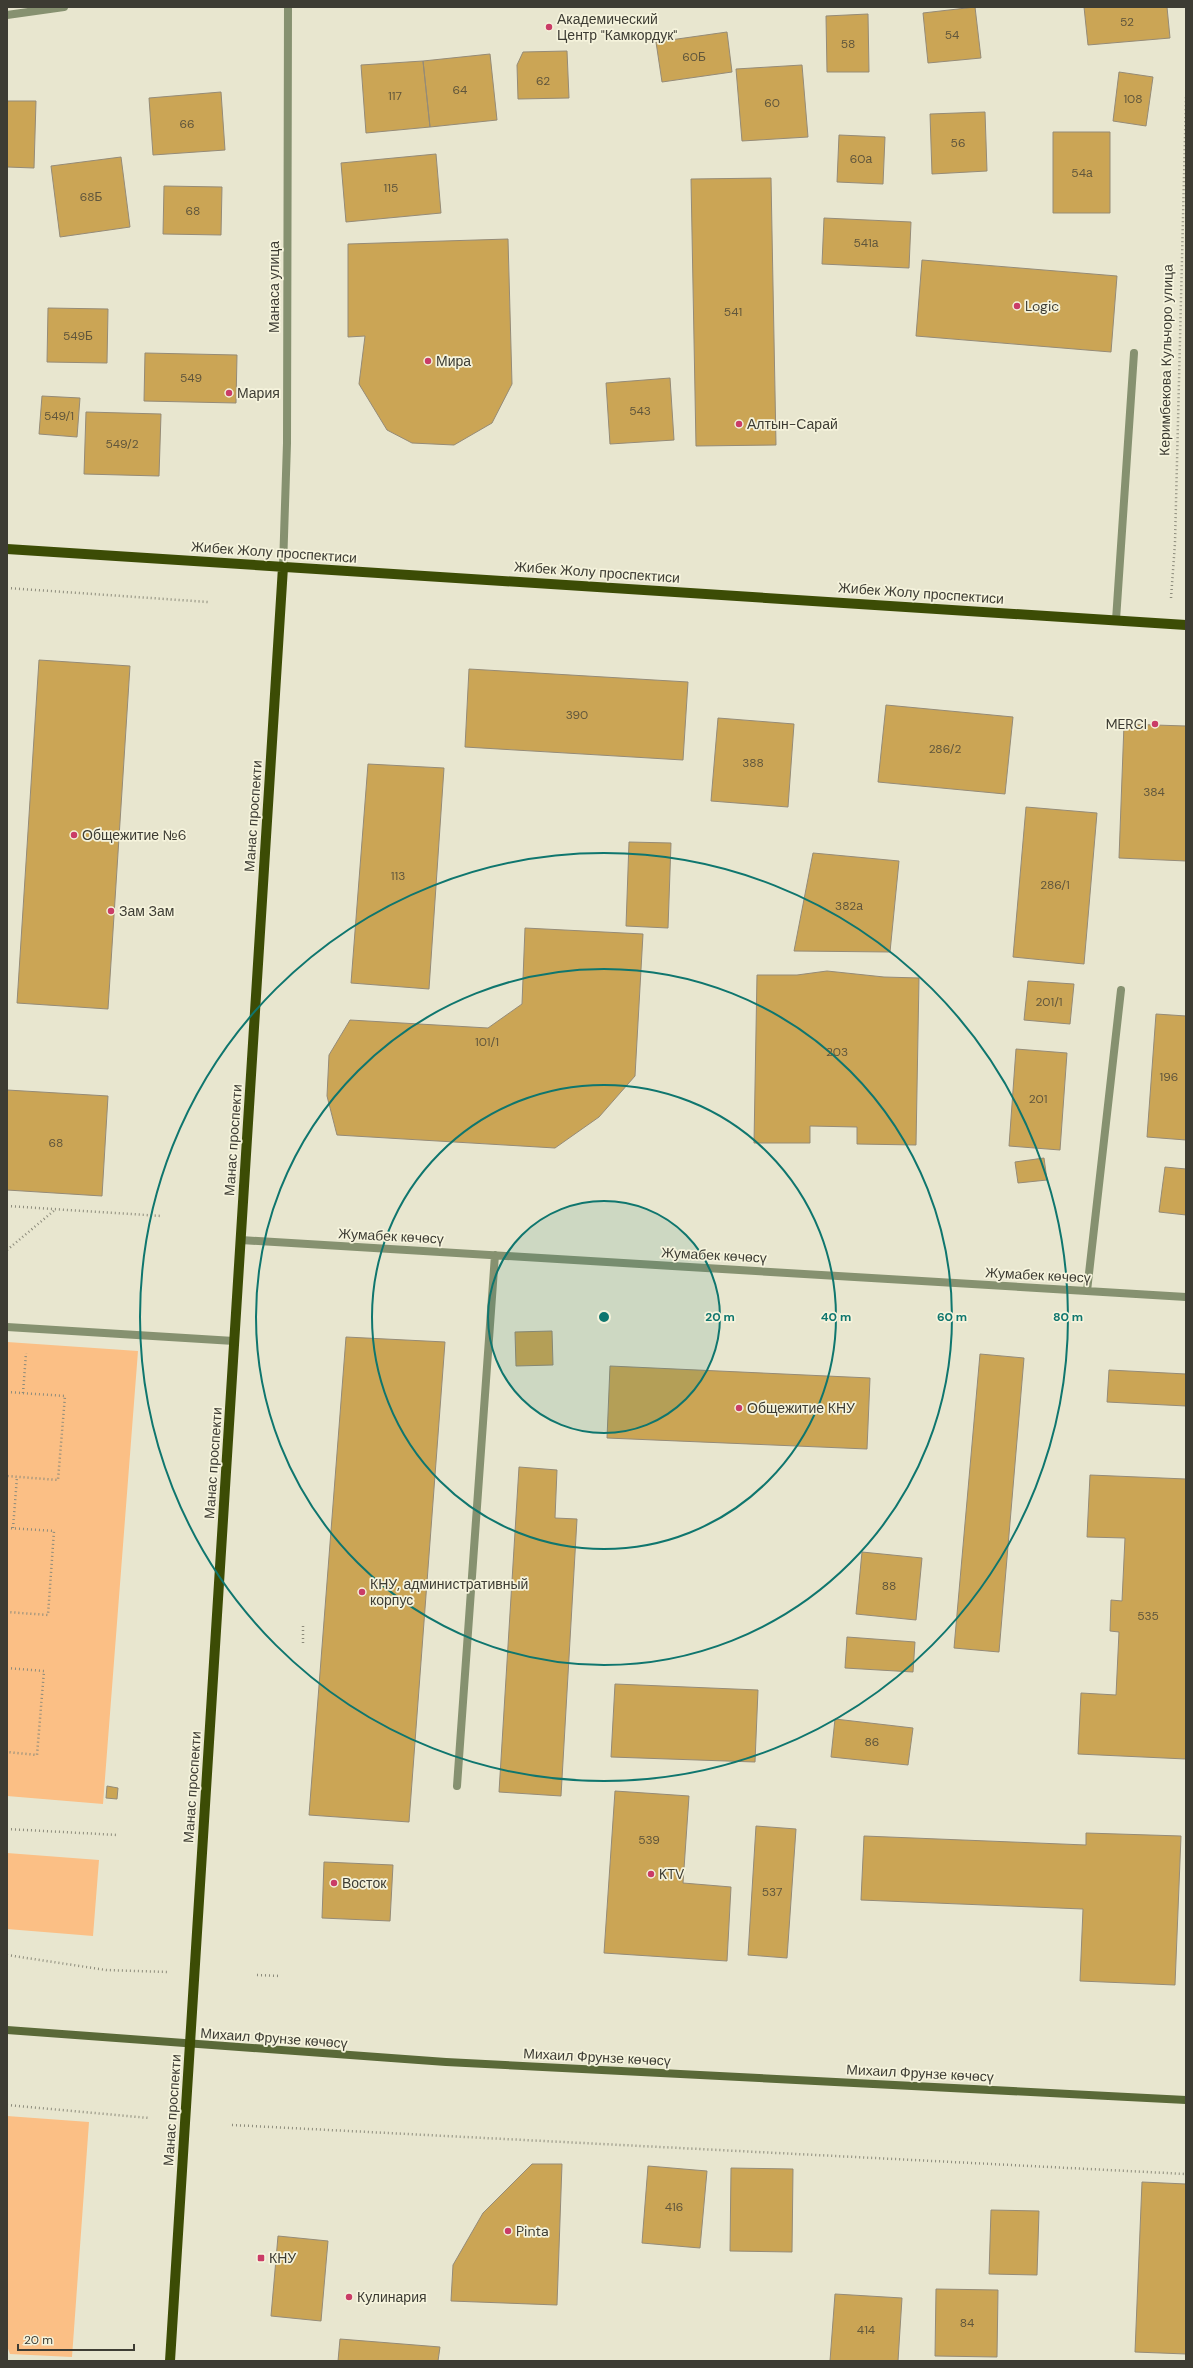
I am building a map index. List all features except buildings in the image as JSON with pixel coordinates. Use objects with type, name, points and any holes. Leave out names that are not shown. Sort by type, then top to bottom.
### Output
[{"type":"main road","name":"Жибек Жолу проспектиси","points":[[7,549],[1186,625]]},
{"type":"main road","name":"Манас проспекти","points":[[170,2361],[283,567]]},
{"type":"main road","name":"Михаил Фрунзе көчөсү","points":[[7,2030],[190,2045],[446,2062],[1186,2100]]},
{"type":"street","points":[[7,15],[64,7]]},
{"type":"street","name":"Манаса улица","points":[[283,567],[287,435],[288,7]]},
{"type":"street","points":[[1116,620],[1134,353]]},
{"type":"street","points":[[1087,1291],[1121,990]]},
{"type":"street","name":"Жумабек көчөсү","points":[[241,1240],[1186,1297]]},
{"type":"street","points":[[457,1786],[495,1255]]},
{"type":"street","points":[[7,1327],[234,1340]]},
{"type":"path","name":"Керимбекова Кульчоро улица","points":[[1169,624],[1175,543],[1186,96]]},
{"type":"path","points":[[7,588],[208,602]]},
{"type":"path","points":[[7,1206],[161,1216]]},
{"type":"path","points":[[7,1250],[56,1209]]},
{"type":"path","points":[[23,1393],[28,1328]]},
{"type":"path","points":[[7,1392],[65,1396],[58,1480],[7,1476]]},
{"type":"path","points":[[13,1528],[17,1477]]},
{"type":"path","points":[[7,1528],[54,1530],[48,1615],[7,1612]]},
{"type":"path","points":[[303,1626],[303,1643]]},
{"type":"path","points":[[7,1668],[44,1671],[37,1755],[7,1752]]},
{"type":"path","points":[[7,1829],[118,1834]]},
{"type":"path","points":[[7,1955],[106,1970],[170,1972]]},
{"type":"path","points":[[257,1975],[280,1976]]},
{"type":"path","points":[[7,2105],[149,2118]]},
{"type":"path","points":[[232,2125],[1186,2174]]},
{"type":"shaded area","points":[[7,1342],[138,1351],[103,1804],[7,1796]]},
{"type":"shaded area","points":[[7,1853],[99,1860],[93,1936],[7,1929]]},
{"type":"shaded area","points":[[7,2116],[89,2122],[72,2357],[10,2354],[7,2346]]},
{"type":"place","name":"Академический Центр \"Камкордук\"","points":[[549,27]]},
{"type":"place","name":"Logic","points":[[1017,306]]},
{"type":"place","name":"Мира","points":[[428,361]]},
{"type":"place","name":"Мария","points":[[229,393]]},
{"type":"place","name":"Алтын-Сарай","points":[[739,424]]},
{"type":"place","name":"MERCI","points":[[1155,724]]},
{"type":"place","name":"Общежитие №6","points":[[74,835]]},
{"type":"place","name":"Зам Зам","points":[[111,911]]},
{"type":"place","name":"Общежитие КНУ","points":[[739,1408]]},
{"type":"place","name":"КНУ, административный корпус","points":[[362,1592]]},
{"type":"place","name":"KTV","points":[[651,1874]]},
{"type":"place","name":"Восток","points":[[334,1883]]},
{"type":"place","name":"Pinta","points":[[508,2231]]},
{"type":"place","name":"КНУ","points":[[261,2258]]},
{"type":"place","name":"Кулинария","points":[[349,2297]]}]
